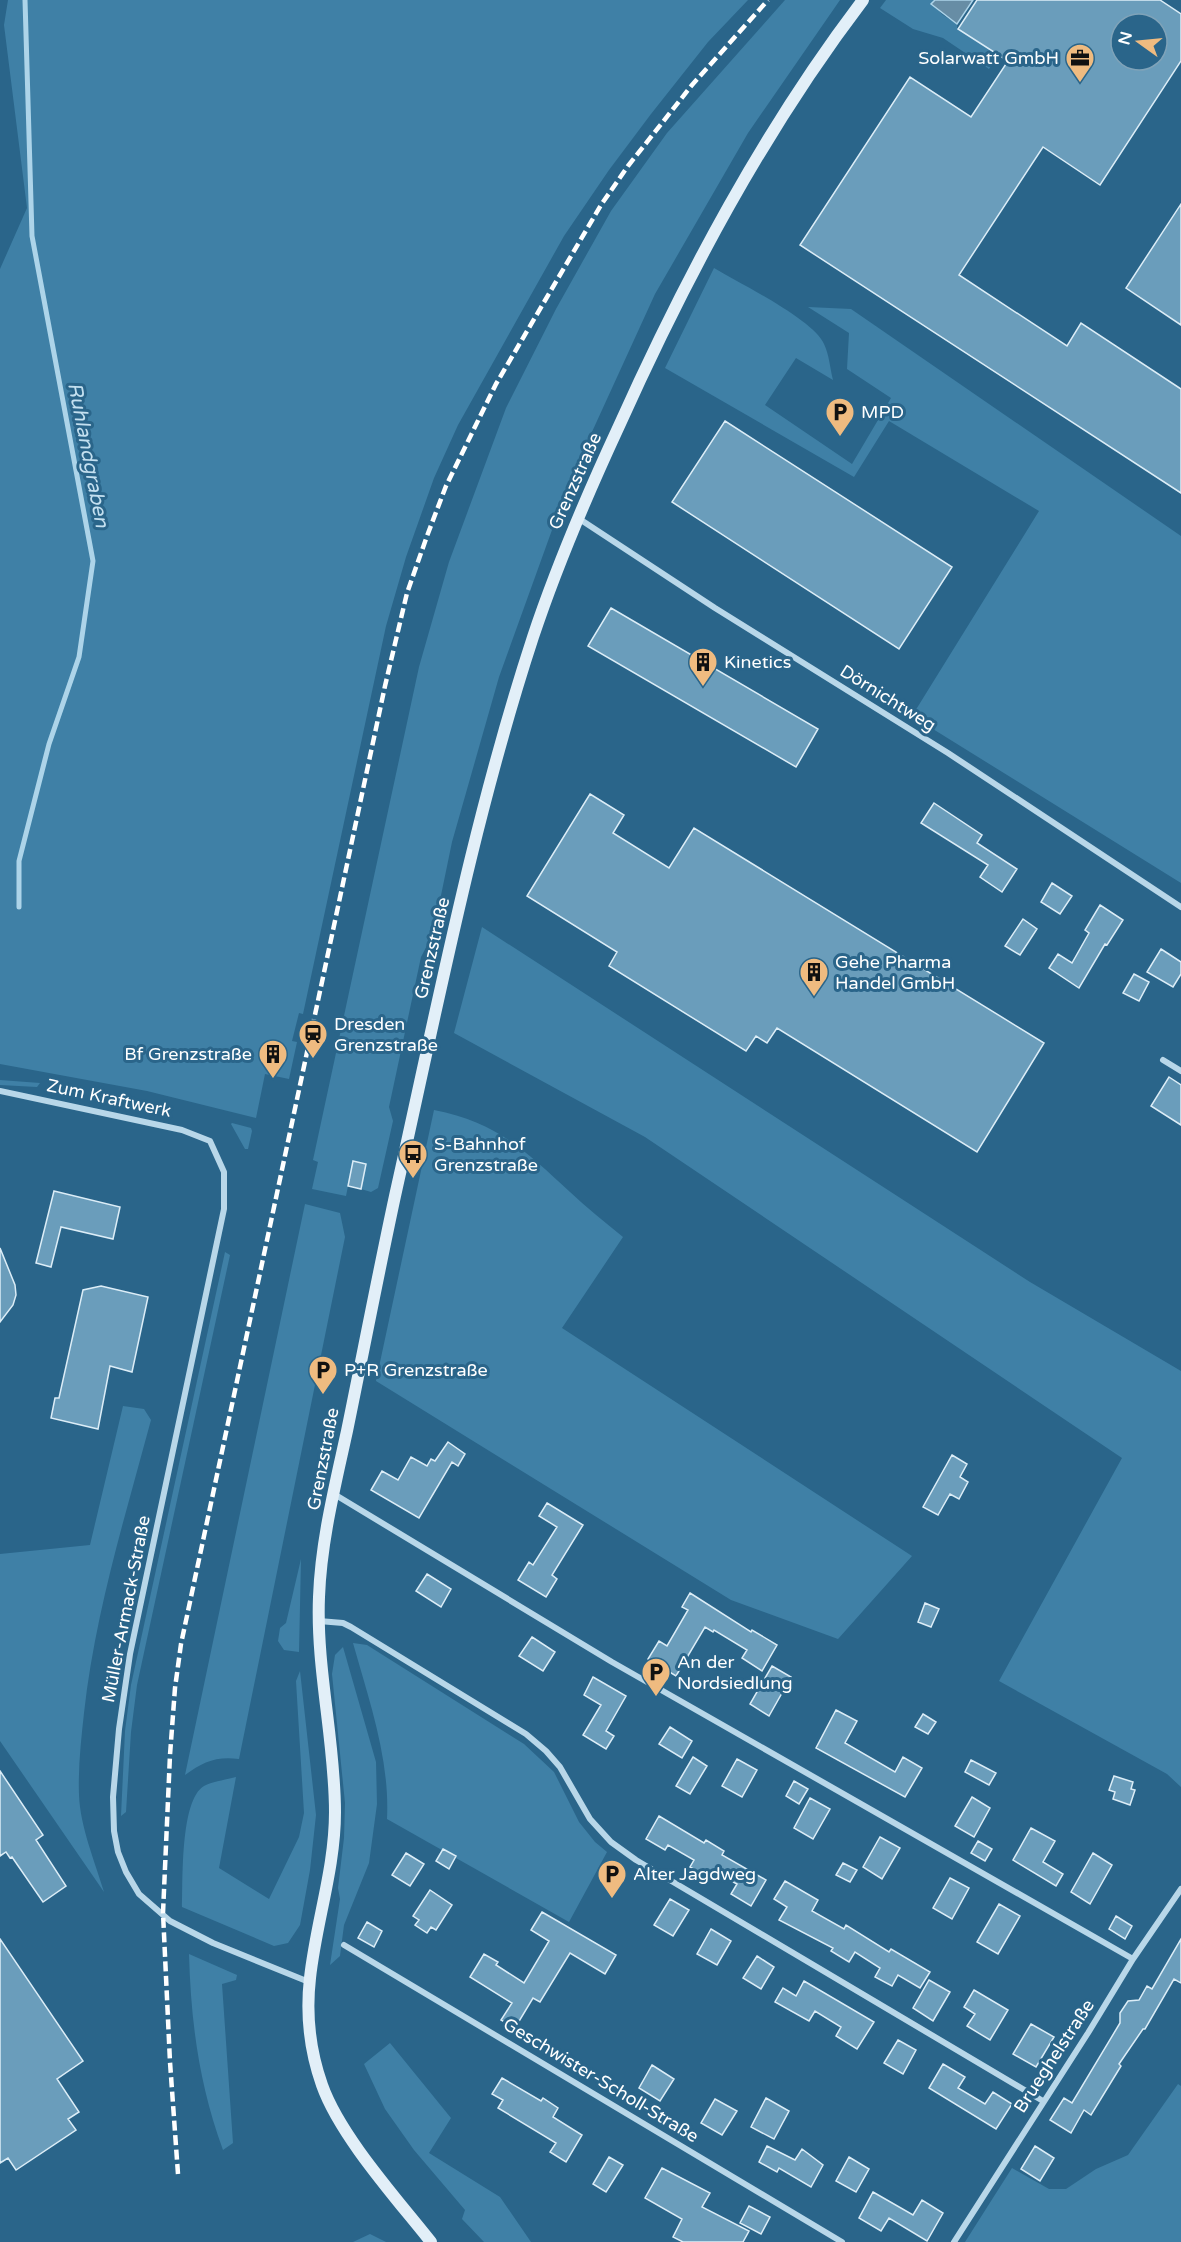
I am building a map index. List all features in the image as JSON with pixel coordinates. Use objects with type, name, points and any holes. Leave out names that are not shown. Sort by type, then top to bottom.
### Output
[{"type":"main road","name":"Grenzstraße","points":[[431,2242],[347,2132],[323,2088],[312,2042],[309,1982],[329,1875],[335,1811],[320,1656],[318,1600],[323,1551],[390,1222],[460,903],[501,742],[538,622],[577,518],[646,365],[704,250],[770,138],[834,39],[863,0]]},
{"type":"street","name":"Dörnichtweg","points":[[577,518],[715,608],[948,753],[1181,907]]},
{"type":"street","points":[[1163,1060],[1181,1071]]},
{"type":"street","name":"Zum Kraftwerk","points":[[0,1091],[182,1130],[210,1141]]},
{"type":"street","name":"Müller-Armack-Straße","points":[[210,1141],[224,1172],[224,1209],[206,1305],[130,1654],[119,1729],[113,1797],[114,1831],[118,1852],[139,1894],[170,1921],[213,1943],[309,1982]]},
{"type":"street","points":[[334,1494],[612,1662],[1133,1959]]},
{"type":"street","points":[[319,1621],[343,1623],[351,1627],[526,1734],[560,1767],[590,1819],[611,1842],[636,1860],[1042,2101]]},
{"type":"street","name":"Brueghelstraße","points":[[954,2242],[1133,1959],[1181,1889]]},
{"type":"street","name":"Geschwister-Scholl-Straße","points":[[344,1945],[842,2242]]},
{"type":"shaded area","points":[[8,0],[748,0],[708,42],[651,114],[564,236],[458,425],[434,478],[406,557],[386,626],[303,1014],[299,1013],[292,1041],[297,1042],[289,1079],[265,1074],[256,1118],[147,1091],[0,1064],[0,269],[27,208],[4,25]]},
{"type":"shaded area","points":[[785,0],[840,0],[748,133],[655,294],[570,480],[499,677],[452,842],[433,934],[421,957],[389,1107],[393,1121],[378,1188],[371,1192],[361,1189],[366,1164],[353,1161],[346,1196],[312,1189],[318,1162],[313,1160],[419,667],[449,562],[506,408],[556,309],[611,211],[667,133]]},
{"type":"shaded area","points":[[886,0],[935,0],[932,4],[957,24],[957,28],[998,54],[989,69],[943,38],[913,29],[880,8]]},
{"type":"shaded area","points":[[935,0],[973,0],[957,24],[931,4]]},
{"type":"shaded area","points":[[714,268],[791,313],[817,334],[826,348],[833,380],[796,358],[765,405],[852,464],[891,398],[847,369],[849,333],[808,307],[851,309],[1181,536],[1181,883],[912,716],[1039,511],[889,421],[854,477],[665,368]]},
{"type":"shaded area","points":[[482,927],[1030,1282],[1181,1371],[1181,1787],[1167,1774],[999,1681],[1122,1458],[645,1137],[454,1033]]},
{"type":"shaded area","points":[[0,1080],[40,1083],[37,1087],[0,1085]]},
{"type":"shaded area","points":[[434,1110],[476,1122],[509,1140],[623,1237],[562,1328],[912,1556],[838,1639],[731,1600],[376,1381]]},
{"type":"shaded area","points":[[232,1123],[251,1128],[248,1149],[245,1149]]},
{"type":"shaded area","points":[[305,1204],[340,1213],[345,1237],[239,1759],[223,1758],[210,1761],[185,1775]]},
{"type":"shaded area","points":[[225,1252],[230,1255],[137,1685],[131,1732],[126,1812],[121,1816],[125,1731],[131,1685]]},
{"type":"shaded area","points":[[123,1406],[144,1409],[151,1420],[112,1565],[95,1639],[84,1713],[79,1775],[82,1819],[104,1892],[0,1741],[0,1554],[90,1545]]},
{"type":"shaded area","points":[[301,1559],[299,1652],[284,1650],[278,1641],[280,1628],[286,1623]]},
{"type":"shaded area","points":[[353,1643],[367,1645],[524,1744],[554,1772],[579,1822],[595,1842],[607,1852],[569,1922],[387,1819],[382,1752]]},
{"type":"shaded area","points":[[343,1647],[376,1762],[377,1804],[369,1863],[344,1925],[340,1956],[330,1965],[340,1899],[338,1888],[344,1838],[345,1803],[332,1674],[335,1655]]},
{"type":"shaded area","points":[[300,1671],[316,1815],[310,1870],[300,1925],[288,1943],[274,1946],[182,1907],[184,1842],[196,1794],[208,1784],[236,1777],[219,1868],[269,1899],[299,1837],[304,1813],[296,1681]]},
{"type":"shaded area","points":[[189,1954],[237,1975],[236,1980],[222,1984],[233,2143],[223,2150],[202,2077],[194,2029]]},
{"type":"shaded area","points":[[390,2043],[451,2118],[429,2153],[500,2197],[531,2242],[484,2242],[462,2219],[465,2210],[414,2150],[385,2109],[364,2064]]},
{"type":"shaded area","points":[[1178,2084],[1181,2086],[1181,2242],[965,2242],[1012,2168],[1049,2189],[1066,2189],[1096,2169],[1128,2155]]},
{"type":"shaded area","points":[[370,2234],[386,2242],[353,2242]]},
{"type":"building","points":[[977,0],[1160,0],[1181,14],[1181,61],[1100,185],[1043,147],[959,275],[1067,346],[1081,323],[1181,389],[1181,493],[800,245],[910,77],[971,117],[1008,61],[958,29]]},
{"type":"building","points":[[1181,204],[1181,325],[1126,288]]},
{"type":"building","points":[[725,421],[952,567],[899,649],[672,502]]},
{"type":"building","name":"Kinetics","points":[[611,608],[818,729],[796,767],[588,646]]},
{"type":"building","name":"Gehe Pharma Handel GmbH","points":[[590,794],[624,815],[613,833],[669,868],[694,828],[1044,1043],[977,1152],[777,1028],[767,1043],[756,1036],[746,1051],[609,966],[617,952],[527,896]]},
{"type":"building","points":[[934,803],[982,835],[977,843],[1017,869],[1002,892],[980,877],[988,865],[921,823]]},
{"type":"building","points":[[1052,883],[1072,896],[1060,914],[1041,902]]},
{"type":"building","points":[[1100,905],[1123,920],[1107,945],[1105,944],[1079,988],[1049,968],[1058,954],[1072,963],[1089,933],[1085,930]]},
{"type":"building","points":[[1023,919],[1037,929],[1020,955],[1005,946]]},
{"type":"building","points":[[1161,949],[1181,962],[1181,974],[1173,987],[1147,972]]},
{"type":"building","points":[[1134,974],[1149,982],[1139,1001],[1123,993]]},
{"type":"building","points":[[1169,1077],[1181,1085],[1181,1125],[1151,1106]]},
{"type":"building","points":[[353,1161],[366,1164],[361,1189],[348,1186]]},
{"type":"building","points":[[54,1191],[120,1207],[113,1239],[61,1227],[51,1267],[36,1263]]},
{"type":"building","points":[[0,1248],[15,1285],[16,1295],[13,1305],[0,1322]]},
{"type":"building","points":[[101,1286],[148,1297],[132,1372],[110,1366],[98,1429],[51,1418],[55,1398],[59,1398],[83,1290]]},
{"type":"building","points":[[448,1442],[465,1454],[458,1466],[452,1462],[419,1518],[371,1490],[382,1471],[398,1480],[411,1457],[427,1466],[431,1459],[435,1461]]},
{"type":"building","points":[[952,1455],[967,1464],[960,1477],[968,1482],[959,1499],[950,1494],[938,1515],[923,1507]]},
{"type":"building","points":[[547,1503],[583,1525],[552,1575],[557,1579],[546,1597],[518,1580],[529,1562],[533,1565],[557,1527],[539,1516]]},
{"type":"building","points":[[427,1574],[451,1589],[441,1607],[416,1591]]},
{"type":"building","points":[[690,1593],[751,1632],[752,1630],[777,1645],[762,1671],[742,1658],[747,1650],[705,1627],[676,1676],[648,1659],[659,1641],[667,1646],[688,1610],[682,1607]]},
{"type":"building","points":[[925,1603],[939,1609],[931,1627],[918,1622]]},
{"type":"building","points":[[532,1637],[555,1652],[543,1671],[519,1656]]},
{"type":"building","points":[[772,1666],[791,1677],[769,1716],[750,1704]]},
{"type":"building","points":[[593,1677],[626,1696],[606,1731],[614,1736],[606,1749],[583,1735],[601,1705],[584,1695]]},
{"type":"building","points":[[836,1710],[857,1721],[845,1743],[895,1772],[903,1757],[922,1768],[905,1797],[816,1748]]},
{"type":"building","points":[[923,1714],[936,1722],[928,1734],[915,1727]]},
{"type":"building","points":[[670,1727],[692,1741],[682,1758],[659,1744]]},
{"type":"building","points":[[693,1757],[707,1766],[690,1794],[676,1786]]},
{"type":"building","points":[[737,1759],[757,1770],[742,1797],[722,1786]]},
{"type":"building","points":[[971,1760],[996,1773],[989,1785],[965,1772]]},
{"type":"building","points":[[0,1771],[43,1835],[36,1840],[66,1886],[43,1902],[12,1857],[10,1858],[6,1852],[0,1856]]},
{"type":"building","points":[[1114,1776],[1133,1782],[1131,1789],[1135,1790],[1130,1805],[1113,1799],[1115,1792],[1109,1790]]},
{"type":"building","points":[[794,1781],[808,1789],[799,1804],[786,1796]]},
{"type":"building","points":[[972,1797],[990,1808],[974,1837],[955,1826]]},
{"type":"building","points":[[810,1798],[830,1809],[813,1839],[794,1828]]},
{"type":"building","points":[[659,1816],[704,1843],[706,1840],[724,1851],[722,1855],[766,1880],[751,1906],[731,1894],[737,1884],[713,1871],[709,1878],[690,1867],[694,1860],[668,1845],[665,1850],[646,1839]]},
{"type":"building","points":[[1031,1828],[1055,1841],[1043,1862],[1063,1874],[1056,1886],[1013,1860]]},
{"type":"building","points":[[880,1837],[900,1848],[882,1879],[863,1867]]},
{"type":"building","points":[[978,1841],[992,1849],[985,1861],[971,1853]]},
{"type":"building","points":[[443,1849],[456,1856],[449,1869],[436,1861]]},
{"type":"building","points":[[406,1853],[424,1864],[410,1886],[392,1875]]},
{"type":"building","points":[[1093,1853],[1112,1865],[1090,1904],[1071,1892]]},
{"type":"building","points":[[843,1863],[857,1870],[850,1882],[836,1875]]},
{"type":"building","points":[[950,1878],[969,1888],[952,1919],[933,1908]]},
{"type":"building","points":[[785,1881],[818,1900],[812,1911],[844,1929],[846,1925],[889,1952],[891,1949],[930,1972],[920,1988],[898,1975],[892,1986],[875,1977],[880,1968],[855,1952],[849,1962],[831,1951],[833,1948],[779,1920],[787,1907],[774,1899]]},
{"type":"building","points":[[430,1890],[452,1905],[436,1930],[431,1927],[427,1933],[415,1925],[419,1920],[413,1916]]},
{"type":"building","points":[[670,1899],[689,1910],[673,1936],[654,1925]]},
{"type":"building","points":[[999,1904],[1020,1916],[998,1954],[977,1942]]},
{"type":"building","points":[[542,1912],[616,1955],[605,1974],[570,1953],[540,2002],[533,1998],[515,2028],[501,2020],[512,2003],[470,1977],[484,1954],[498,1962],[496,1965],[524,1983],[549,1941],[531,1930]]},
{"type":"building","points":[[1116,1916],[1132,1926],[1125,1939],[1109,1929]]},
{"type":"building","points":[[367,1922],[382,1931],[374,1947],[358,1938]]},
{"type":"building","points":[[711,1929],[731,1941],[717,1965],[697,1954]]},
{"type":"building","points":[[0,1939],[83,2061],[57,2079],[79,2112],[68,2119],[76,2130],[16,2170],[8,2158],[0,2163]]},
{"type":"building","points":[[1181,1939],[1181,1983],[1174,1979],[1145,2029],[1119,2064],[1121,2066],[1091,2115],[1084,2110],[1071,2133],[1050,2120],[1064,2098],[1072,2103],[1120,2023],[1120,2013],[1128,2001],[1139,2000],[1147,1986],[1152,1989]]},
{"type":"building","points":[[757,1956],[774,1967],[761,1989],[743,1978]]},
{"type":"building","points":[[929,1980],[950,1992],[933,2021],[913,2008]]},
{"type":"building","points":[[804,1981],[874,2022],[857,2049],[836,2036],[841,2027],[815,2011],[809,2021],[775,2002],[783,1988],[796,1996]]},
{"type":"building","points":[[974,1990],[1008,2010],[990,2040],[967,2026],[975,2014],[964,2007]]},
{"type":"building","points":[[1031,2024],[1054,2037],[1036,2067],[1013,2054]]},
{"type":"building","points":[[898,2040],[916,2050],[903,2074],[884,2063]]},
{"type":"building","points":[[943,2064],[965,2077],[958,2088],[985,2104],[993,2092],[1012,2104],[996,2129],[929,2088]]},
{"type":"building","points":[[652,2065],[674,2079],[660,2101],[639,2088]]},
{"type":"building","points":[[502,2078],[541,2101],[543,2098],[558,2108],[553,2117],[582,2135],[566,2162],[550,2152],[556,2143],[498,2108],[503,2100],[492,2094]]},
{"type":"building","points":[[766,2098],[789,2111],[774,2139],[751,2127]]},
{"type":"building","points":[[715,2099],[737,2111],[722,2135],[701,2123]]},
{"type":"building","points":[[767,2146],[795,2160],[802,2149],[823,2165],[811,2187],[779,2168],[777,2172],[759,2162]]},
{"type":"building","points":[[1035,2146],[1054,2158],[1040,2181],[1021,2169]]},
{"type":"building","points":[[609,2157],[623,2165],[606,2192],[593,2184]]},
{"type":"building","points":[[849,2157],[869,2169],[856,2192],[836,2181]]},
{"type":"building","points":[[662,2168],[710,2193],[702,2207],[749,2231],[743,2242],[683,2242],[673,2237],[682,2219],[645,2198]]},
{"type":"building","points":[[873,2192],[913,2215],[922,2200],[943,2213],[927,2241],[889,2218],[881,2231],[859,2218]]},
{"type":"building","points":[[749,2206],[770,2217],[761,2234],[740,2223]]},
{"type":"waterway","name":"Ruhlandgraben","points":[[19,907],[19,861],[49,744],[79,657],[93,561],[32,236],[25,0]]},
{"type":"railway","points":[[178,2174],[163,1913],[170,1755],[181,1644],[385,686],[407,593],[446,486],[496,384],[601,205],[628,166],[692,85],[768,0]]},
{"type":"place","name":"Solarwatt GmbH","points":[[1080,84]]},
{"type":"place","name":"MPD","points":[[840,438]]},
{"type":"place","name":"Kinetics","points":[[703,688]]},
{"type":"place","name":"Gehe Pharma Handel GmbH","points":[[814,998]]},
{"type":"place","name":"Dresden Grenzstraße","points":[[313,1060]]},
{"type":"place","name":"Bf Grenzstraße","points":[[273,1080]]},
{"type":"place","name":"S-Bahnhof Grenzstraße","points":[[413,1180]]},
{"type":"place","name":"P+R Grenzstraße","points":[[323,1396]]},
{"type":"place","name":"An der Nordsiedlung","points":[[656,1698]]},
{"type":"place","name":"Alter Jagdweg","points":[[612,1900]]}]
